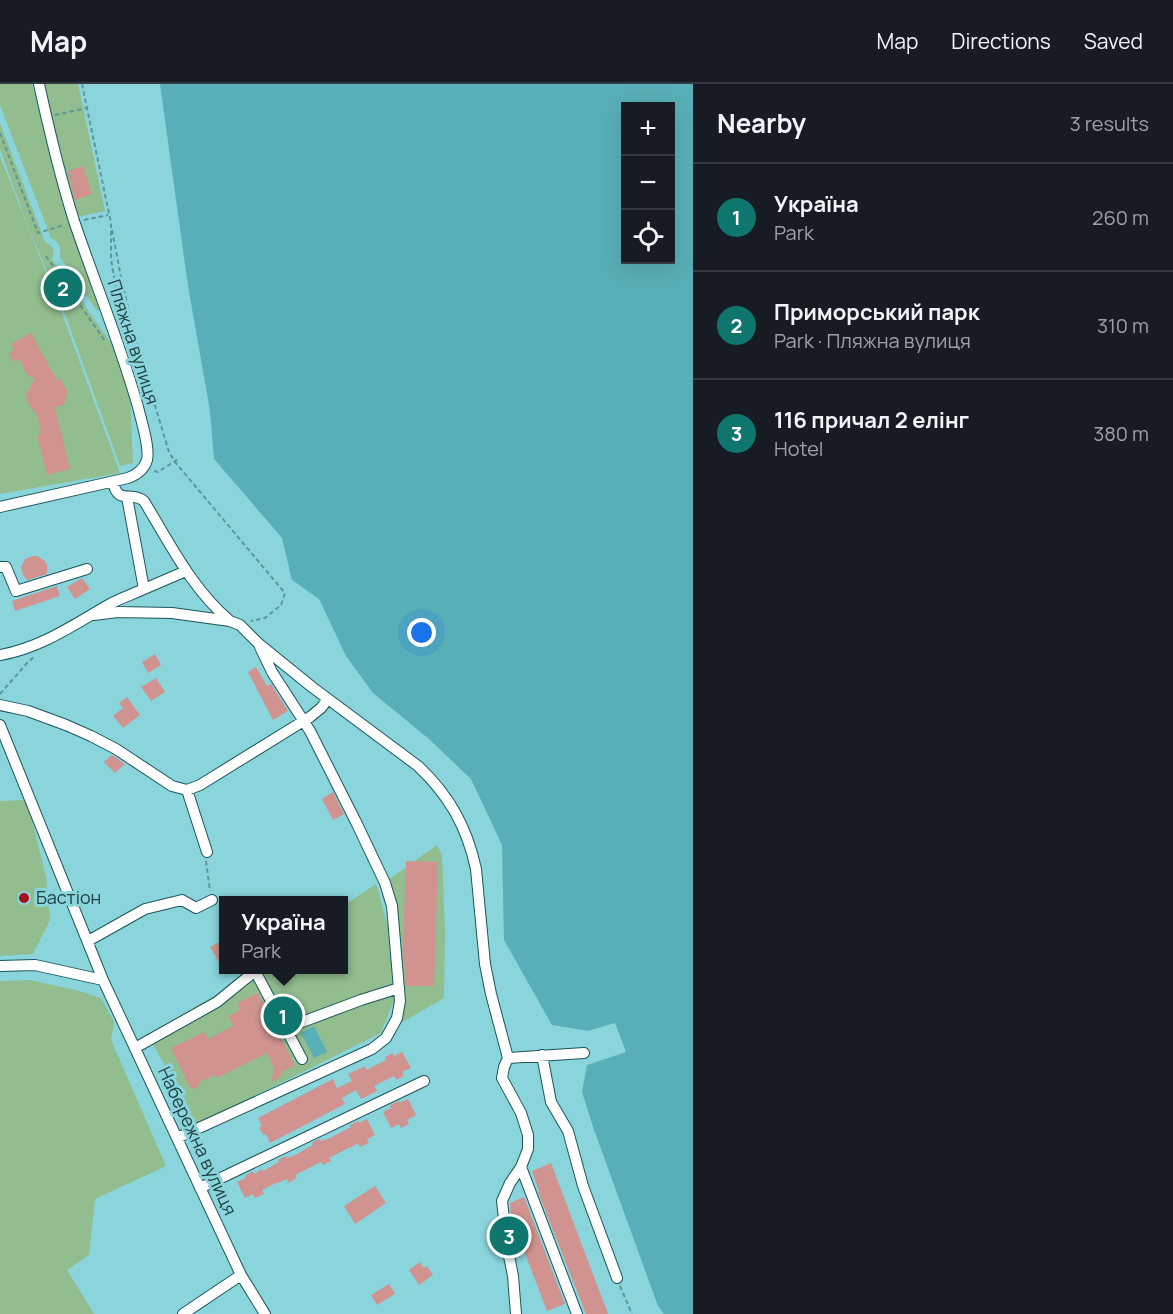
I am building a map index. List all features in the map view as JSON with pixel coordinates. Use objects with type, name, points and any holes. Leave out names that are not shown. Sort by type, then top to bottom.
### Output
[{"type":"street","name":"Пляжна вулиця","points":[[0,507],[136,475],[147,460],[142,423],[120,348],[57,165],[39,84]]},
{"type":"street","points":[[113,482],[117,494],[124,497],[141,498],[144,501],[186,572],[209,602],[328,699],[418,766],[440,789],[459,817],[474,856],[485,964],[508,1058],[502,1078],[521,1113],[528,1135],[528,1149],[521,1167],[502,1201],[516,1314]]},
{"type":"street","points":[[127,497],[144,589]]},
{"type":"street","points":[[0,567],[6,567],[16,591],[87,569]]},
{"type":"street","points":[[0,655],[31,647],[111,604],[186,572]]},
{"type":"street","points":[[94,615],[118,612],[172,614],[235,623]]},
{"type":"street","points":[[177,1138],[372,1049],[387,1038],[397,1018],[400,1001],[392,906],[385,883],[304,720],[272,672],[259,644]]},
{"type":"street","points":[[0,705],[28,711],[91,736],[116,749],[172,786],[187,790],[200,785],[304,720],[321,708],[328,699]]},
{"type":"street","name":"Набережна вулиця","points":[[0,725],[103,980],[241,1275],[265,1314]]},
{"type":"street","points":[[187,790],[207,852]]},
{"type":"street","points":[[88,941],[145,909],[182,900],[196,908],[212,900]]},
{"type":"street","points":[[0,966],[35,965],[103,980]]},
{"type":"street","points":[[135,1048],[217,1002],[251,974]]},
{"type":"street","points":[[257,974],[302,1059]]},
{"type":"street","points":[[286,1028],[399,988]]},
{"type":"street","points":[[508,1058],[584,1053]]},
{"type":"street","points":[[542,1055],[551,1102],[568,1131],[584,1186],[617,1278]]},
{"type":"street","points":[[200,1188],[424,1081]]},
{"type":"street","points":[[521,1167],[578,1314]]},
{"type":"street","points":[[183,1314],[241,1275]]},
{"type":"path","points":[[46,117],[87,108]]},
{"type":"path","points":[[0,133],[38,233],[69,223]]},
{"type":"path","points":[[81,220],[109,215]]},
{"type":"path","points":[[111,223],[138,349],[169,452],[285,593],[281,605],[265,618],[235,623]]},
{"type":"path","points":[[46,256],[105,341]]},
{"type":"path","points":[[153,470],[158,472],[180,458]]},
{"type":"path","points":[[0,694],[27,663],[42,650]]},
{"type":"path","points":[[207,852],[205,856],[212,900]]},
{"type":"path","points":[[617,1278],[632,1314]]},
{"type":"green space","points":[[0,84],[32,84],[68,216],[99,309],[97,311],[60,257],[58,243],[51,238],[0,105]]},
{"type":"green space","points":[[41,84],[78,84],[105,211],[76,217]]},
{"type":"green space","points":[[0,123],[45,242],[53,249],[52,259],[111,343],[130,396],[133,463],[120,466],[66,317],[27,224],[0,149]]},
{"type":"green space","points":[[0,156],[63,316],[120,473],[0,494]]},
{"type":"green space","name":"Бастіон","points":[[27,800],[46,877],[50,920],[33,954],[0,956],[0,801]]},
{"type":"green space","points":[[437,845],[442,855],[445,932],[444,998],[401,1023],[401,963],[388,880]]},
{"type":"green space","points":[[376,884],[388,927],[394,1000],[381,1033],[196,1125],[148,1034],[223,991],[247,974],[348,974],[348,903]]},
{"type":"green space","points":[[29,980],[101,998],[114,1022],[111,1040],[166,1166],[95,1199],[89,1255],[67,1270],[94,1314],[0,1314],[0,981]]},
{"type":"water","points":[[160,84],[693,84],[693,1314],[664,1314],[658,1306],[582,1092],[587,1065],[626,1052],[615,1023],[588,1031],[552,1025],[504,940],[502,845],[471,779],[429,739],[373,693],[346,656],[319,599],[292,580],[282,538],[214,459],[210,411],[188,286]]},
{"type":"water","points":[[314,1026],[327,1052],[314,1058],[301,1033]]},
{"type":"building","points":[[83,166],[92,194],[75,200],[68,171]]},
{"type":"building","points":[[31,333],[57,380],[61,379],[67,391],[64,405],[55,407],[70,469],[47,475],[37,435],[41,434],[37,415],[29,405],[26,394],[35,379],[27,375],[19,359],[14,362],[9,353],[14,350],[11,344]]},
{"type":"building","points":[[33,556],[45,561],[47,574],[27,580],[21,567],[25,559]]},
{"type":"building","points":[[82,578],[90,589],[75,599],[67,587]]},
{"type":"building","points":[[57,586],[60,596],[15,611],[12,601]]},
{"type":"building","points":[[155,654],[161,665],[148,673],[142,662]]},
{"type":"building","points":[[256,667],[267,686],[271,684],[288,711],[273,720],[248,672]]},
{"type":"building","points":[[156,678],[165,692],[151,701],[141,687]]},
{"type":"building","points":[[127,697],[140,715],[123,728],[113,716],[123,708],[119,703]]},
{"type":"building","points":[[112,755],[125,764],[115,773],[104,762]]},
{"type":"building","points":[[333,792],[344,814],[333,820],[322,799]]},
{"type":"building","points":[[406,861],[438,862],[434,986],[406,986],[403,949]]},
{"type":"building","points":[[219,942],[219,962],[210,947]]},
{"type":"building","points":[[258,993],[295,1066],[281,1072],[281,1076],[271,1082],[274,1069],[267,1053],[217,1078],[215,1075],[200,1082],[197,1088],[190,1087],[171,1048],[204,1032],[208,1039],[233,1026],[228,1016],[240,1010],[237,1003]]},
{"type":"building","points":[[402,1052],[411,1068],[402,1072],[404,1076],[396,1080],[394,1076],[374,1086],[377,1091],[361,1099],[356,1090],[342,1098],[345,1104],[270,1143],[266,1134],[263,1135],[258,1118],[333,1079],[337,1088],[352,1081],[348,1074],[365,1066],[366,1070],[386,1060],[385,1057],[393,1053],[394,1056]]},
{"type":"building","points":[[408,1099],[416,1115],[407,1120],[409,1124],[401,1128],[399,1124],[391,1128],[383,1112],[391,1108],[390,1105]]},
{"type":"building","points":[[367,1119],[375,1135],[367,1139],[369,1143],[360,1147],[358,1143],[329,1158],[331,1161],[323,1165],[321,1162],[295,1175],[297,1178],[288,1183],[287,1179],[278,1182],[262,1190],[264,1194],[255,1198],[253,1194],[245,1198],[237,1182],[246,1178],[245,1176],[253,1171],[254,1174],[262,1169],[263,1171],[279,1162],[278,1160],[295,1155],[313,1145],[312,1143],[317,1140],[330,1138],[351,1127],[350,1125]]},
{"type":"building","points":[[551,1163],[608,1314],[586,1314],[538,1192],[532,1171]]},
{"type":"building","points":[[375,1186],[386,1203],[355,1224],[344,1206]]},
{"type":"building","points":[[524,1197],[565,1304],[547,1311],[511,1217],[510,1203]]},
{"type":"building","points":[[420,1262],[424,1268],[427,1266],[433,1275],[419,1285],[409,1270]]},
{"type":"building","points":[[389,1284],[395,1294],[377,1305],[371,1295]]},
{"type":"place","name":"Приморський парк","points":[[63,288]]},
{"type":"place","name":"Бастіон","points":[[24,898]]},
{"type":"place","name":"Україна","points":[[283,1016]]},
{"type":"place","name":"116 причал 2 елінг","points":[[509,1236]]}]
